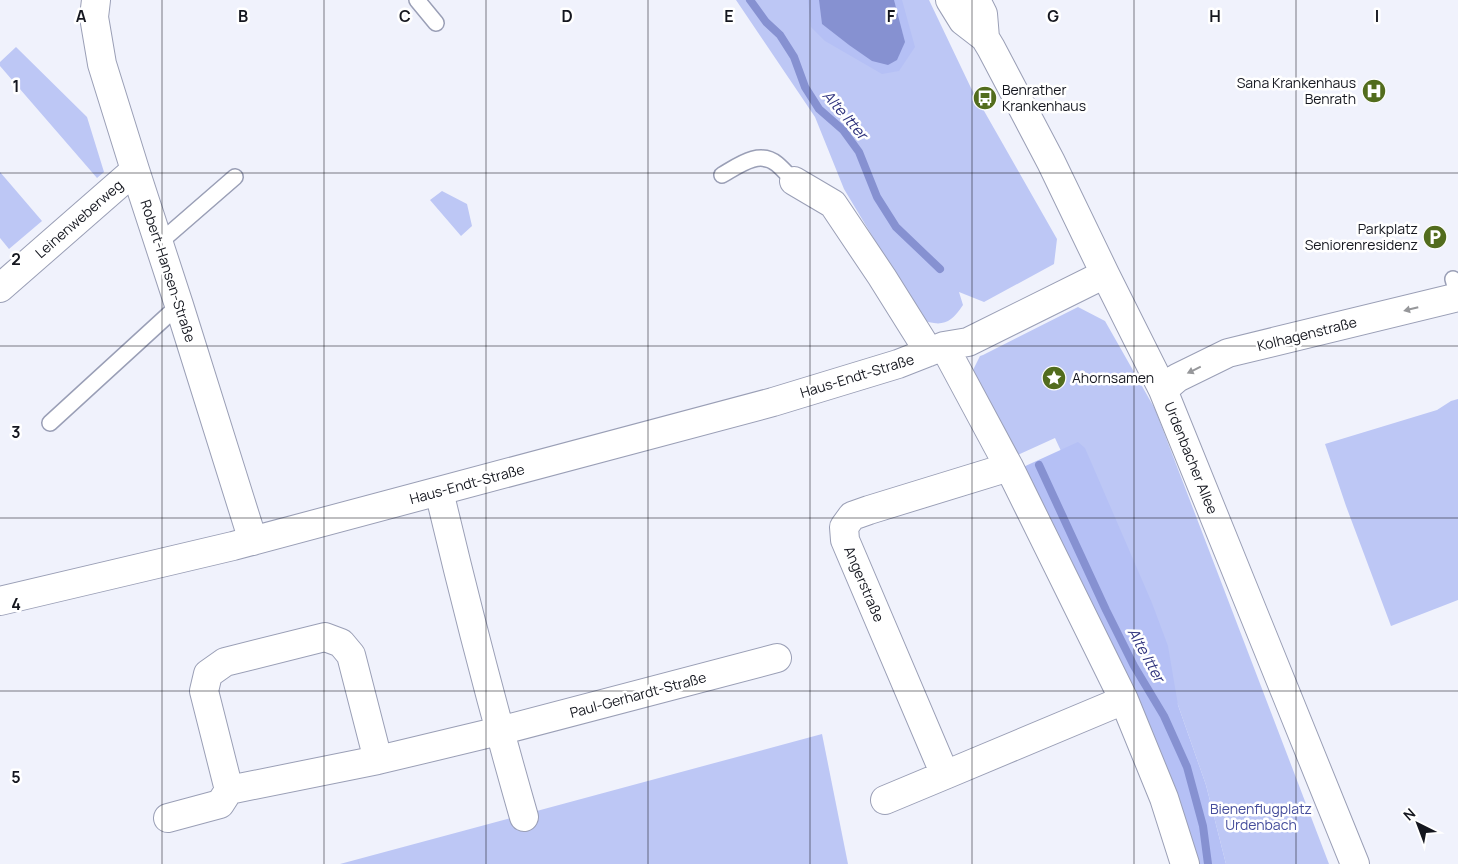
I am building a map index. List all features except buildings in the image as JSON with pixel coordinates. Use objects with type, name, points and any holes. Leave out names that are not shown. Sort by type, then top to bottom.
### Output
[{"type":"street","name":"Robert-Hansen-Straße","points":[[96,0],[94,17],[102,64],[253,541]]},
{"type":"street","name":"Urdenbacher Allee","points":[[950,0],[963,21],[985,38],[1021,103],[1163,390],[1356,864]]},
{"type":"street","name":"Urdenbacher Allee","points":[[976,0],[983,14],[985,38]]},
{"type":"street","name":"Leinenweberweg","points":[[0,288],[134,170]]},
{"type":"street","name":"Haus-Endt-Straße","points":[[794,181],[833,204],[882,277],[936,349]]},
{"type":"street","name":"Haus-Endt-Straße","points":[[0,601],[253,541],[773,402],[898,364],[936,349],[968,342],[1105,274]]},
{"type":"street","name":"Kolhagenstraße","points":[[1163,390],[1177,378],[1228,353],[1456,291]]},
{"type":"street","points":[[936,349],[1008,467],[1124,700],[1164,798],[1185,864]]},
{"type":"street","name":"Angerstraße","points":[[945,775],[845,540],[844,526],[852,516],[1008,467]]},
{"type":"street","points":[[439,491],[499,731],[524,817]]},
{"type":"street","points":[[168,818],[220,804],[229,790],[204,691],[208,674],[225,662],[325,637],[341,643],[351,655],[378,760]]},
{"type":"street","name":"Paul-Gerhardt-Straße","points":[[229,790],[378,760],[499,731],[777,658]]},
{"type":"street","points":[[885,800],[1124,700]]},
{"type":"lane","points":[[417,0],[436,23]]},
{"type":"lane","points":[[722,175],[745,162],[761,157],[775,162],[794,181]]},
{"type":"lane","points":[[159,242],[235,176]]},
{"type":"lane","points":[[50,423],[179,305]]},
{"type":"green space","points":[[736,0],[929,0],[971,88],[1057,239],[1054,264],[984,302],[959,292],[963,305],[954,317],[949,320],[933,323],[919,319],[913,304],[844,189],[815,117]]},
{"type":"green space","points":[[16,47],[87,117],[104,172],[97,178],[0,66],[0,62]]},
{"type":"green space","points":[[0,172],[42,221],[9,249],[0,238]]},
{"type":"green space","points":[[442,191],[467,204],[472,226],[461,236],[430,200]]},
{"type":"green space","name":"Bienenflugplatz Urdenbach","points":[[1078,307],[1105,321],[1155,409],[1329,864],[1226,864],[1206,785],[1178,705],[1055,438],[1011,458],[969,378],[980,356]]},
{"type":"green space","points":[[1458,399],[1458,600],[1391,626],[1325,444],[1437,410]]},
{"type":"green space","points":[[822,734],[848,864],[340,864]]},
{"type":"shaded area","points":[[808,0],[819,0],[822,24],[849,45],[893,0],[902,0],[915,47],[899,71],[882,74],[825,41],[811,27]]},
{"type":"shaded area","points":[[819,0],[894,0],[905,42],[897,60],[888,65],[872,61],[849,45],[822,24]]},
{"type":"shaded area","points":[[1078,442],[1085,448],[1152,603],[1168,646],[1178,705],[1206,785],[1226,864],[1183,864],[1021,468]]},
{"type":"waterway","name":"Alte Itter","points":[[750,0],[766,22],[780,35],[794,57],[805,87],[819,109],[843,130],[859,152],[877,197],[896,227],[940,269]]},
{"type":"waterway","name":"Alte Itter","points":[[1039,465],[1106,610],[1134,666],[1164,716],[1187,767],[1203,826],[1208,864]]},
{"type":"place","name":"Sana Krankenhaus Benrath","points":[[1374,91]]},
{"type":"place","name":"Benrather Krankenhaus","points":[[985,98]]},
{"type":"place","name":"Parkplatz Seniorenresidenz","points":[[1435,237]]},
{"type":"place","name":"Ahornsamen","points":[[1054,378]]}]
